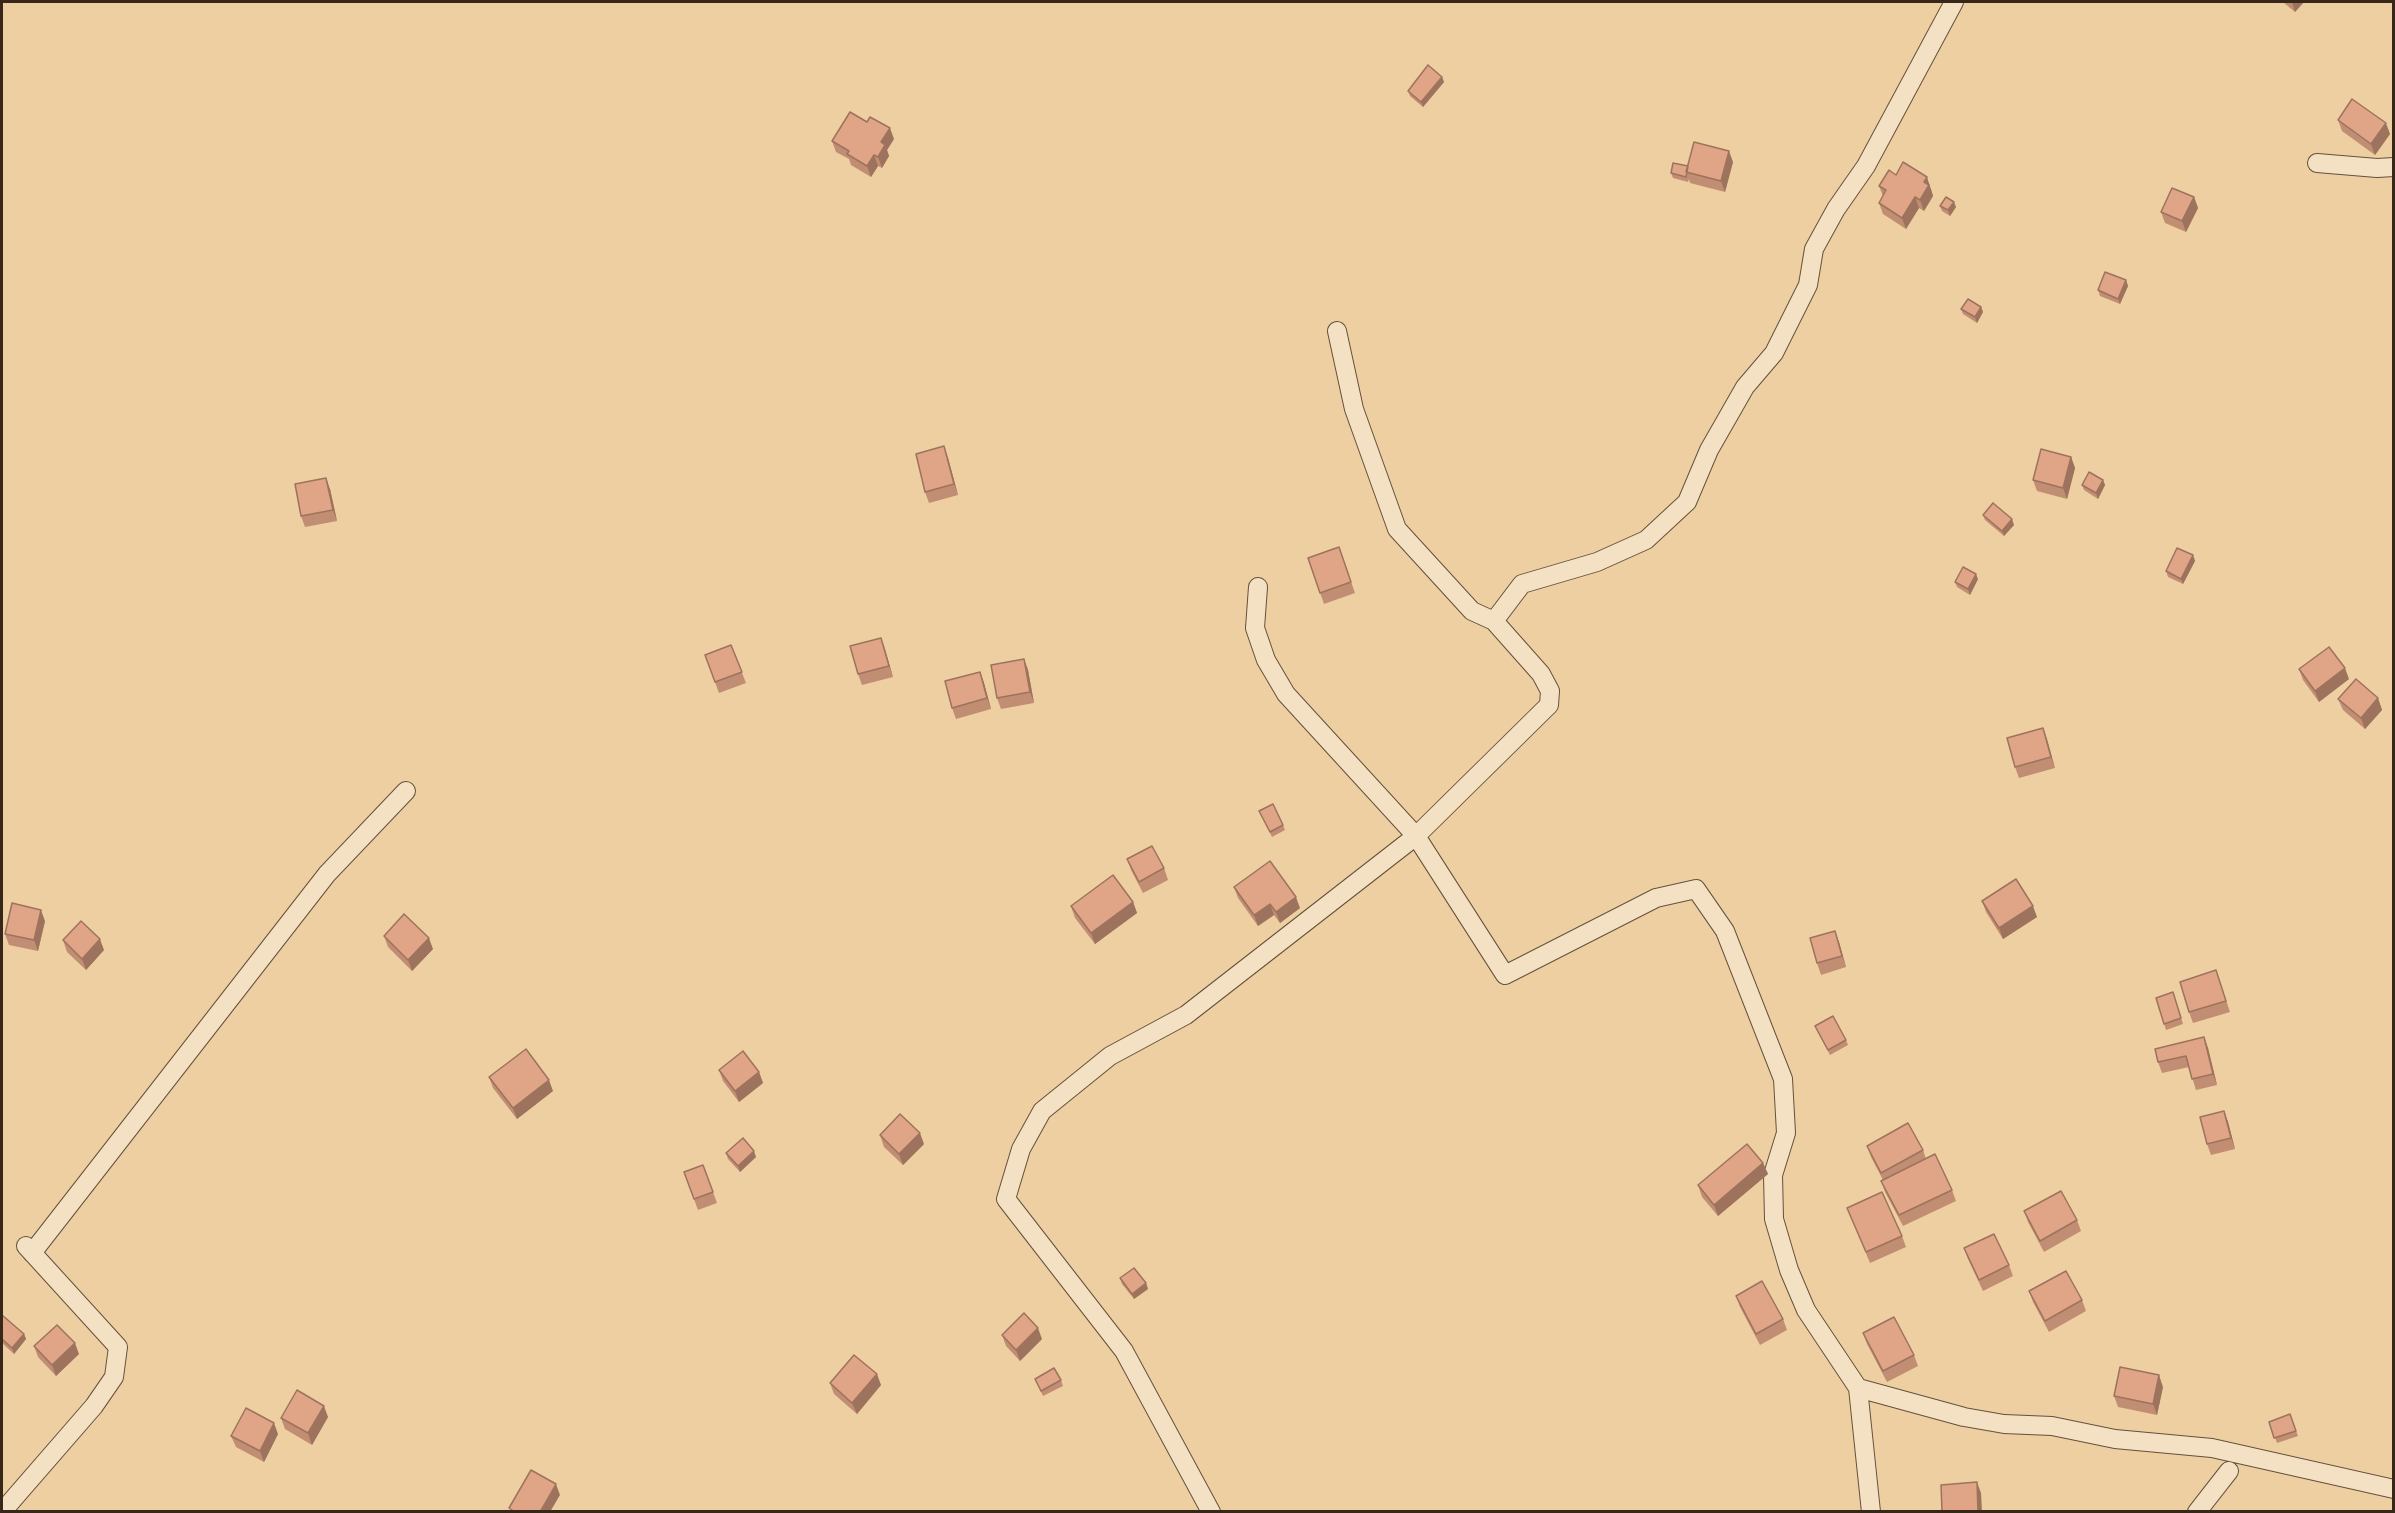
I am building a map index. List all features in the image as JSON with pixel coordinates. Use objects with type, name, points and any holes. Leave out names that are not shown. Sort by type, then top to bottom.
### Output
[{"type":"street","points":[[1494,621],[1522,584],[1597,562],[1646,540],[1687,502],[1710,450],[1745,387],[1774,352],[1803,295],[1808,285],[1814,249],[1836,209],[1866,166],[1954,2]]},
{"type":"street","points":[[2316,163],[2377,168],[2394,166]]},
{"type":"street","points":[[1211,1512],[1124,1351],[1006,1199],[1021,1149],[1042,1111],[1110,1056],[1186,1015],[1416,836],[1549,705],[1550,691],[1541,674],[1494,621],[1472,611],[1397,529],[1354,409],[1337,331]]},
{"type":"street","points":[[1258,587],[1256,628],[1266,660],[1286,694],[1416,836],[1505,975],[1656,898],[1696,889],[1725,931],[1784,1079],[1786,1133],[1773,1176],[1774,1219],[1790,1270],[1806,1310],[1858,1388],[1871,1512]]},
{"type":"street","points":[[2,1512],[94,1406],[114,1377],[118,1347],[28,1249],[327,874],[406,791]]},
{"type":"street","points":[[1858,1388],[1964,1417],[2004,1424],[2052,1426],[2115,1439],[2212,1448],[2394,1489]]},
{"type":"street","points":[[2197,1512],[2229,1471]]},
{"type":"building","points":[[1428,65],[1442,77],[1421,102],[1408,91]]},
{"type":"building","points":[[2352,99],[2386,123],[2371,144],[2338,120]]},
{"type":"building","points":[[850,112],[867,122],[870,117],[890,128],[881,142],[885,145],[878,157],[874,155],[867,166],[847,154],[849,151],[832,141]]},
{"type":"building","points":[[1694,142],[1729,151],[1721,181],[1686,172]]},
{"type":"building","points":[[1903,162],[1927,177],[1924,182],[1929,185],[1920,200],[1915,197],[1902,218],[1879,203],[1886,190],[1879,186],[1889,170],[1896,175]]},
{"type":"building","points":[[1673,163],[1688,166],[1686,177],[1671,173]]},
{"type":"building","points":[[2172,188],[2194,197],[2182,221],[2161,212]]},
{"type":"building","points":[[1946,197],[1954,202],[1948,210],[1940,206]]},
{"type":"building","points":[[2105,272],[2126,280],[2118,299],[2098,290]]},
{"type":"building","points":[[1968,299],[1981,307],[1975,317],[1961,309]]},
{"type":"building","points":[[944,446],[954,484],[925,492],[916,454]]},
{"type":"building","points":[[2041,449],[2071,457],[2063,488],[2033,480]]},
{"type":"building","points":[[2089,472],[2103,480],[2096,493],[2082,485]]},
{"type":"building","points":[[326,478],[333,510],[301,516],[295,484]]},
{"type":"building","points":[[1993,503],[2012,519],[2002,531],[1983,515]]},
{"type":"building","points":[[1339,547],[1351,582],[1320,593],[1308,558]]},
{"type":"building","points":[[2177,548],[2193,555],[2181,579],[2166,571]]},
{"type":"building","points":[[1963,567],[1976,574],[1968,589],[1955,582]]},
{"type":"building","points":[[881,638],[889,666],[858,674],[850,646]]},
{"type":"building","points":[[731,645],[742,672],[715,682],[705,655]]},
{"type":"building","points":[[2329,647],[2345,668],[2315,691],[2299,669]]},
{"type":"building","points":[[1024,659],[1030,692],[997,698],[991,665]]},
{"type":"building","points":[[980,672],[987,698],[952,708],[945,681]]},
{"type":"building","points":[[2356,679],[2378,698],[2361,718],[2338,699]]},
{"type":"building","points":[[2043,728],[2051,757],[2015,767],[2007,738]]},
{"type":"building","points":[[1273,804],[1283,825],[1270,832],[1259,811]]},
{"type":"building","points":[[1152,846],[1164,868],[1139,882],[1127,859]]},
{"type":"building","points":[[1270,861],[1296,897],[1276,912],[1270,904],[1254,915],[1234,887]]},
{"type":"building","points":[[1113,875],[1133,902],[1091,933],[1071,906]]},
{"type":"building","points":[[2016,879],[2033,906],[1999,928],[1982,901]]},
{"type":"building","points":[[12,903],[41,910],[34,940],[5,934]]},
{"type":"building","points":[[404,914],[429,938],[408,960],[384,936]]},
{"type":"building","points":[[81,921],[100,939],[82,959],[63,940]]},
{"type":"building","points":[[1835,931],[1842,956],[1817,963],[1810,938]]},
{"type":"building","points":[[2216,970],[2226,1001],[2189,1012],[2180,982]]},
{"type":"building","points":[[2173,992],[2181,1018],[2164,1024],[2156,998]]},
{"type":"building","points":[[1833,1016],[1846,1040],[1828,1050],[1815,1026]]},
{"type":"building","points":[[2204,1037],[2213,1074],[2192,1079],[2186,1056],[2158,1062],[2155,1049]]},
{"type":"building","points":[[526,1049],[549,1080],[513,1108],[489,1077]]},
{"type":"building","points":[[743,1051],[759,1072],[735,1091],[719,1070]]},
{"type":"building","points":[[2224,1111],[2231,1138],[2207,1144],[2200,1117]]},
{"type":"building","points":[[900,1114],[920,1133],[899,1154],[880,1135]]},
{"type":"building","points":[[1908,1123],[1923,1150],[1881,1173],[1867,1146]]},
{"type":"building","points":[[743,1138],[754,1151],[738,1166],[726,1153]]},
{"type":"building","points":[[1747,1144],[1763,1163],[1714,1205],[1698,1185]]},
{"type":"building","points":[[1935,1154],[1952,1190],[1899,1215],[1881,1181]]},
{"type":"building","points":[[703,1165],[713,1192],[694,1199],[684,1172]]},
{"type":"building","points":[[2061,1191],[2077,1220],[2040,1241],[2024,1211]]},
{"type":"building","points":[[1882,1192],[1902,1236],[1866,1252],[1847,1208]]},
{"type":"building","points":[[1994,1234],[2009,1265],[1979,1280],[1964,1248]]},
{"type":"building","points":[[1134,1268],[1146,1283],[1132,1294],[1120,1278]]},
{"type":"building","points":[[2066,1271],[2082,1300],[2045,1321],[2029,1291]]},
{"type":"building","points":[[1762,1281],[1783,1319],[1756,1334],[1736,1296]]},
{"type":"building","points":[[1024,1313],[1038,1328],[1016,1350],[1002,1335]]},
{"type":"building","points":[[2,1315],[24,1334],[12,1348],[2,1339]]},
{"type":"building","points":[[1894,1317],[1914,1355],[1883,1371],[1863,1333]]},
{"type":"building","points":[[57,1325],[75,1343],[52,1365],[34,1346]]},
{"type":"building","points":[[854,1355],[877,1374],[852,1403],[830,1383]]},
{"type":"building","points":[[2120,1367],[2159,1375],[2153,1404],[2114,1396]]},
{"type":"building","points":[[1054,1368],[1061,1380],[1041,1391],[1035,1379]]},
{"type":"building","points":[[297,1390],[324,1406],[308,1433],[281,1418]]},
{"type":"building","points":[[246,1408],[274,1423],[260,1451],[231,1436]]},
{"type":"building","points":[[2290,1414],[2296,1431],[2274,1438],[2269,1422]]},
{"type":"building","points":[[531,1470],[556,1484],[540,1512],[515,1512],[509,1508]]},
{"type":"building","points":[[1977,1482],[1978,1512],[1942,1512],[1941,1485]]}]
